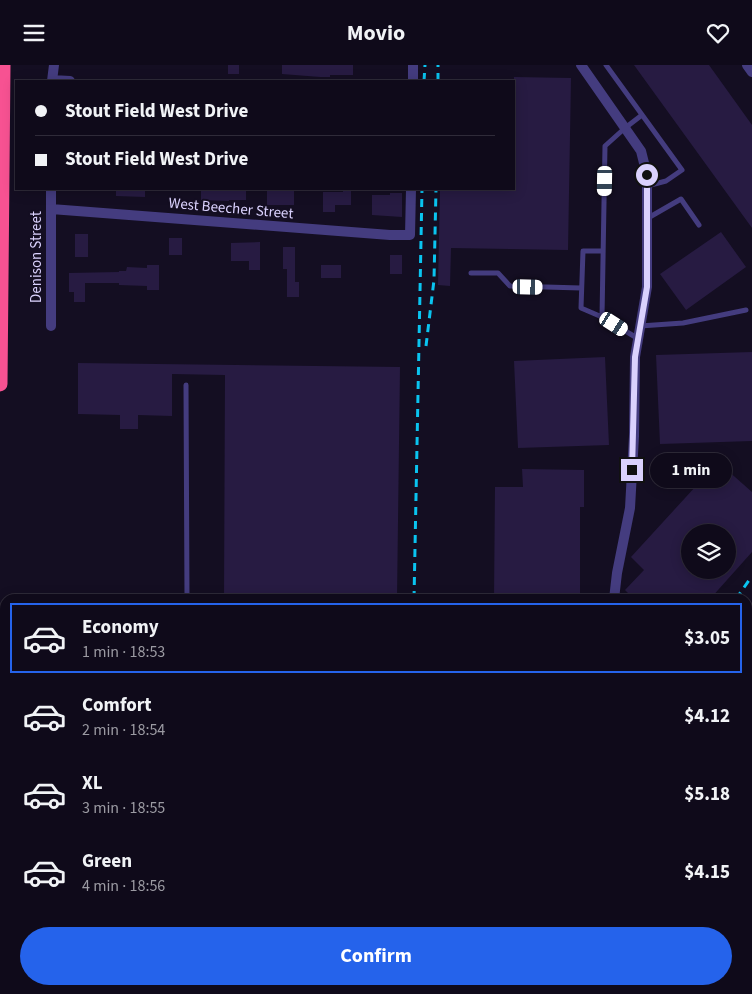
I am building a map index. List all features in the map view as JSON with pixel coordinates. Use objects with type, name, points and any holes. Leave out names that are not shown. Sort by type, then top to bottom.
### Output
[{"type":"highway","points":[[0,384],[3,65]]},
{"type":"street","points":[[52,80],[54,65]]},
{"type":"street","points":[[413,65],[413,80]]},
{"type":"street","points":[[581,65],[640,151],[645,162],[647,186],[647,287],[637,338],[634,367],[634,443],[630,508],[615,594]]},
{"type":"street","points":[[747,65],[752,72]]},
{"type":"street","name":"Denison Street","points":[[50,326],[51,190]]},
{"type":"street","name":"West Beecher Street","points":[[51,209],[410,235],[411,190]]},
{"type":"lane","points":[[606,65],[682,169],[666,181],[647,186]]},
{"type":"lane","points":[[602,317],[605,146],[642,115]]},
{"type":"lane","points":[[648,218],[681,199],[698,225]]},
{"type":"lane","points":[[603,251],[582,251],[581,308],[602,317],[637,338]]},
{"type":"lane","points":[[471,273],[498,273],[510,286],[581,288]]},
{"type":"lane","points":[[639,326],[683,323],[746,310]]},
{"type":"lane","points":[[186,385],[186,594]]},
{"type":"building","points":[[228,65],[239,65],[239,74],[228,74]]},
{"type":"building","points":[[282,65],[353,65],[353,75],[320,77],[282,74]]},
{"type":"building","points":[[634,65],[709,65],[752,125],[752,228]]},
{"type":"building","points":[[514,77],[571,78],[568,250],[451,248],[450,286],[438,285],[440,190],[515,190]]},
{"type":"building","points":[[116,190],[145,190],[145,197],[116,196]]},
{"type":"building","points":[[201,190],[246,190],[246,200],[201,200]]},
{"type":"building","points":[[267,190],[294,190],[294,205],[267,205]]},
{"type":"building","points":[[343,190],[351,190],[351,205],[335,205],[335,212],[323,212],[323,192],[343,192]]},
{"type":"building","points":[[390,193],[402,193],[402,217],[372,215],[372,195],[390,195]]},
{"type":"building","points":[[721,232],[746,267],[686,310],[660,274]]},
{"type":"building","points":[[75,234],[88,234],[88,257],[75,257]]},
{"type":"building","points":[[169,238],[182,238],[182,255],[169,255]]},
{"type":"building","points":[[260,242],[260,270],[249,270],[249,261],[231,261],[231,243]]},
{"type":"building","points":[[283,247],[295,247],[295,282],[299,282],[299,297],[287,297],[287,269],[283,269]]},
{"type":"building","points":[[390,255],[402,255],[402,274],[390,274]]},
{"type":"building","points":[[147,265],[159,265],[159,290],[147,290],[147,286],[119,285],[119,283],[85,283],[85,302],[74,302],[74,292],[69,292],[69,273],[119,272],[126,271],[127,267],[147,268]]},
{"type":"building","points":[[321,265],[341,265],[341,278],[321,278]]},
{"type":"building","points":[[752,352],[752,441],[660,444],[656,355]]},
{"type":"building","points":[[605,357],[609,445],[518,448],[514,361]]},
{"type":"building","points":[[78,363],[400,367],[397,594],[224,594],[225,375],[172,374],[172,416],[138,415],[138,429],[120,429],[120,415],[78,414]]},
{"type":"building","points":[[718,462],[752,492],[752,552],[736,570],[736,524],[681,524],[681,579],[728,579],[714,594],[629,594],[625,590],[644,570],[631,557]]},
{"type":"building","points":[[522,469],[584,470],[584,507],[580,507],[580,594],[494,594],[495,487],[523,487]]},
{"type":"railway","points":[[424,80],[425,65]]},
{"type":"railway","points":[[438,65],[438,80]]},
{"type":"railway","points":[[414,594],[422,190]]},
{"type":"railway","points":[[426,346],[434,280],[436,190]]},
{"type":"railway","points":[[739,594],[752,576]]},
{"type":"route","points":[[632,470],[634,367],[637,338],[647,287],[647,175]]}]
